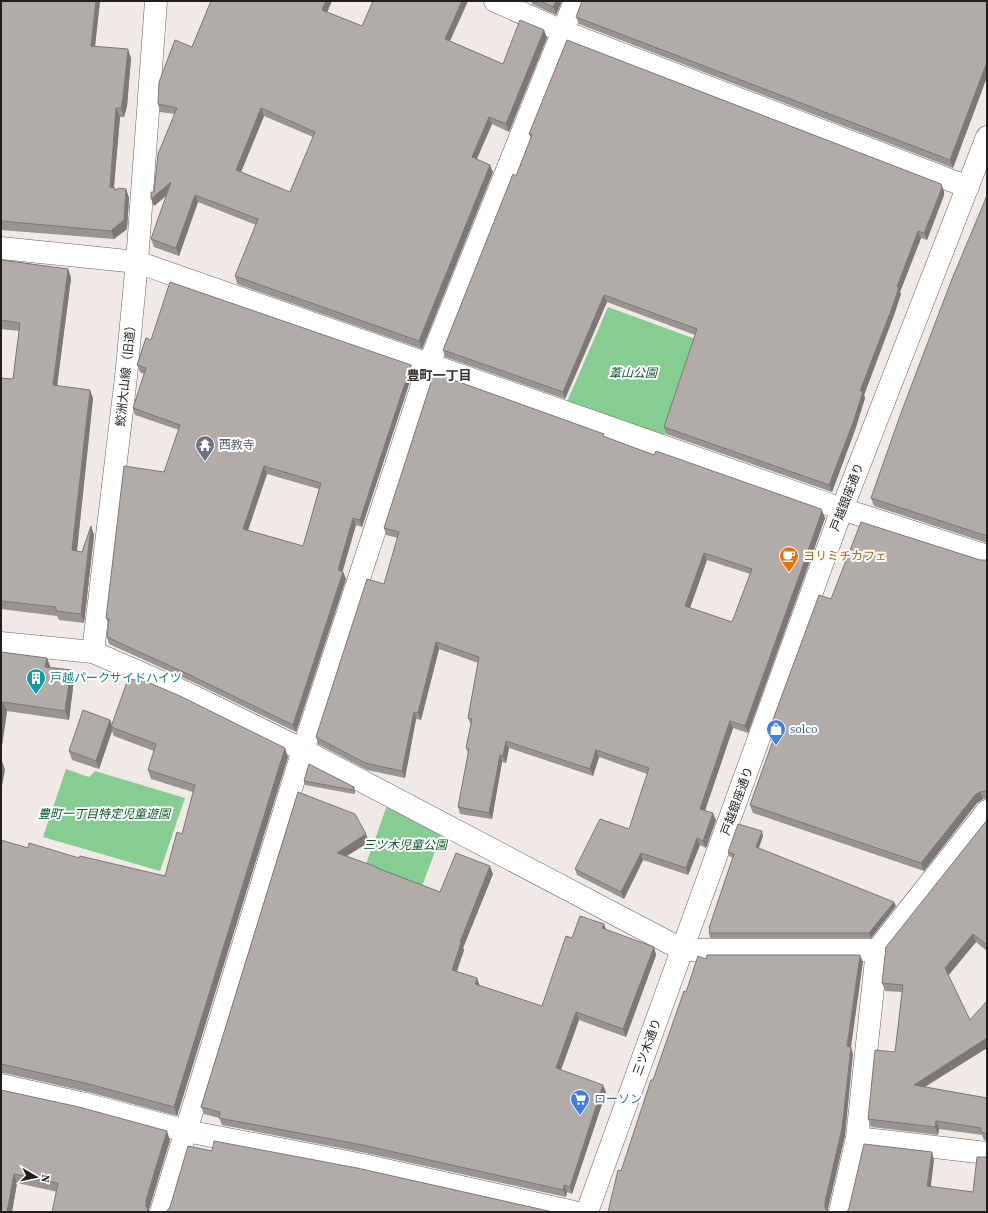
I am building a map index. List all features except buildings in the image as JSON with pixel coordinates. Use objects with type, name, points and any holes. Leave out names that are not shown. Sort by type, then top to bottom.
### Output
[{"type":"street","name":"鮫洲大山線（旧道）","points":[[93,652],[126,377],[137,262],[156,1]]},
{"type":"street","points":[[495,1],[562,31],[968,187]]},
{"type":"street","points":[[160,1212],[303,750],[429,364],[575,1]]},
{"type":"street","name":"戸越銀座通り","points":[[683,950],[842,509],[987,137]]},
{"type":"street","points":[[1,248],[137,262],[842,509],[987,556]]},
{"type":"street","points":[[1,643],[93,652],[189,694],[303,750],[683,950],[877,950]]},
{"type":"street","points":[[840,1212],[857,1138],[877,950],[987,811]]},
{"type":"street","name":"三ツ木通り","points":[[588,1212],[683,950]]},
{"type":"street","points":[[1,1085],[85,1104],[186,1131],[363,1165],[574,1212]]},
{"type":"street","points":[[857,1138],[987,1153]]},
{"type":"green space","name":"葦山公園","points":[[608,307],[698,340],[663,439],[566,404]]},
{"type":"green space","name":"豊町一丁目特定児童遊園","points":[[66,769],[89,777],[95,771],[185,798],[160,871],[43,837]]},
{"type":"green space","name":"三ツ木児童公園","points":[[389,800],[443,830],[422,886],[366,864]]},
{"type":"place","name":"西教寺","points":[[205,462]]},
{"type":"place","name":"ヨリミチカフェ","points":[[789,573]]},
{"type":"place","name":"戸越パークサイドハイツ","points":[[36,695]]},
{"type":"place","name":"solco","points":[[776,746]]},
{"type":"place","name":"ローソン","points":[[580,1116]]},
{"type":"district","name":"豊町一丁目","points":[[439,375]]}]
